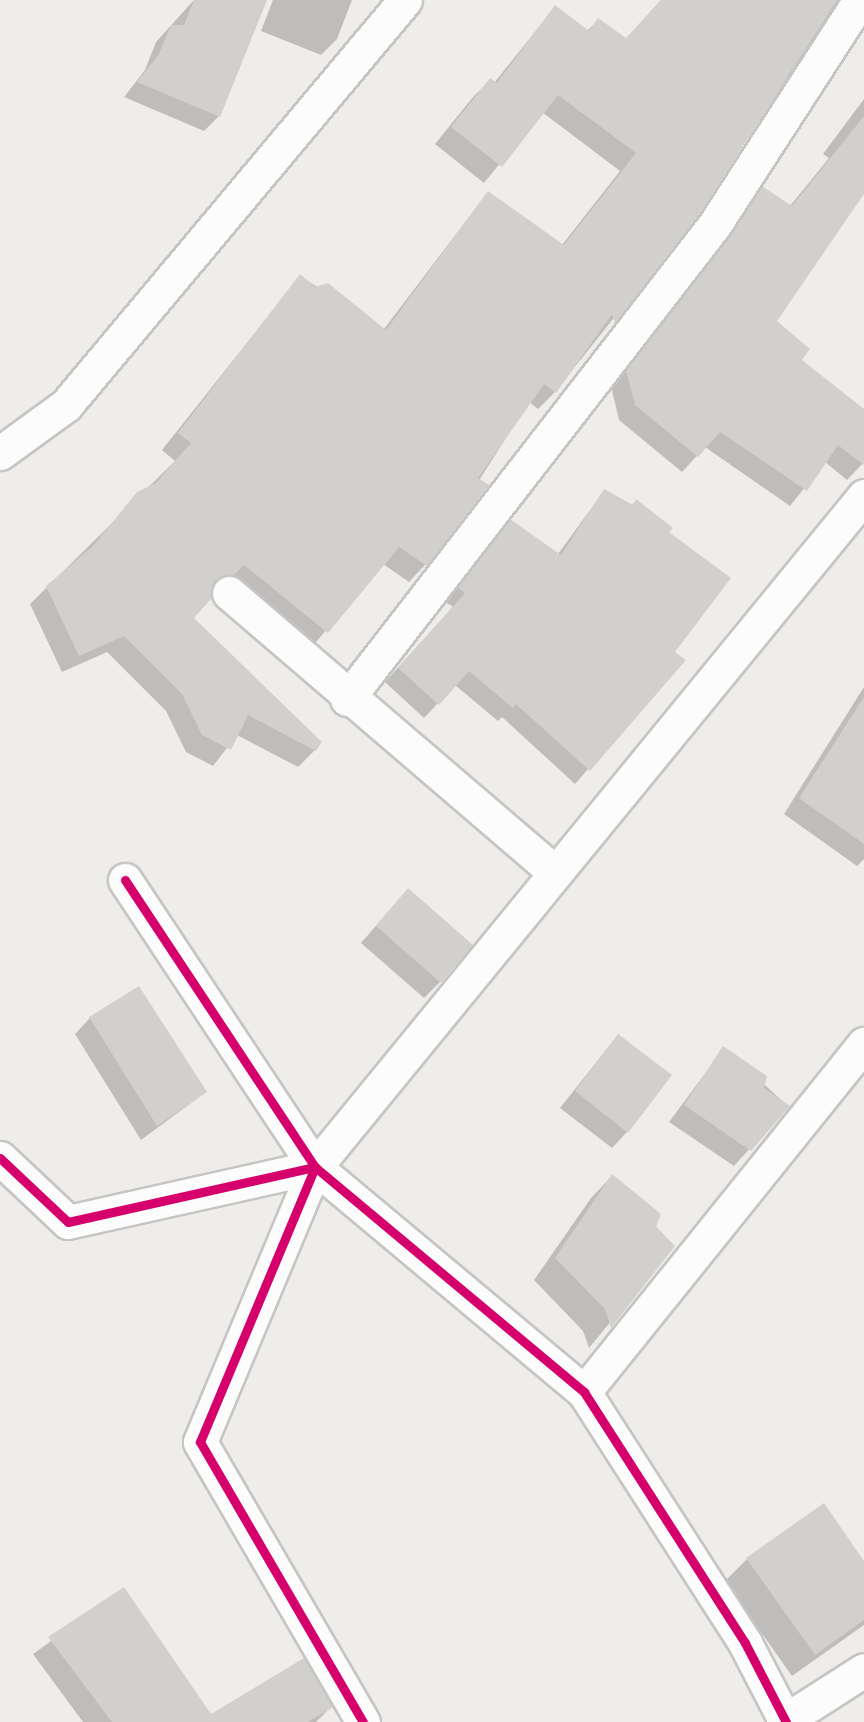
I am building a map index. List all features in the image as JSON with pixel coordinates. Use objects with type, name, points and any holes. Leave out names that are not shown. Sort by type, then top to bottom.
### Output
[{"type":"street","points":[[0,453],[66,405],[405,0]]},
{"type":"street","points":[[347,699],[715,224],[860,0]]},
{"type":"street","points":[[363,1722],[200,1442],[315,1167],[553,871],[864,496]]},
{"type":"street","points":[[229,593],[347,699],[553,871]]},
{"type":"street","points":[[125,880],[315,1167],[584,1392],[745,1643],[784,1722],[864,1670]]},
{"type":"street","points":[[584,1392],[864,1044]]},
{"type":"street","points":[[0,1158],[68,1222],[315,1167]]},
{"type":"building","points":[[194,0],[267,0],[220,117],[137,82],[159,54],[171,25],[184,25]]},
{"type":"building","points":[[661,0],[837,0],[700,213],[615,323],[612,314],[556,393],[544,384],[478,478],[489,485],[427,566],[399,547],[328,633],[244,565],[234,575],[214,581],[211,599],[194,618],[322,742],[316,751],[248,715],[231,750],[202,735],[182,694],[124,636],[79,656],[46,586],[94,545],[137,492],[156,483],[191,443],[178,433],[300,274],[315,287],[328,283],[386,330],[488,191],[564,245],[636,153],[558,95],[502,167],[451,127],[490,78],[497,83],[555,5],[589,31],[598,18],[626,38]]},
{"type":"building","points":[[864,116],[864,194],[777,321],[810,349],[802,360],[864,409],[864,465],[838,445],[807,491],[720,432],[698,457],[635,405],[626,370],[762,186],[792,206]]},
{"type":"building","points":[[604,489],[633,505],[636,499],[673,528],[669,532],[731,578],[675,652],[686,660],[590,771],[516,704],[513,708],[469,671],[439,705],[398,668],[465,593],[457,587],[510,519],[561,555]]},
{"type":"building","points":[[864,697],[864,844],[799,798]]},
{"type":"building","points":[[408,888],[473,945],[441,983],[376,926]]},
{"type":"building","points":[[139,986],[207,1092],[157,1126],[89,1017]]},
{"type":"building","points":[[618,1034],[672,1075],[628,1133],[575,1091]]},
{"type":"building","points":[[723,1046],[767,1076],[764,1088],[790,1106],[751,1151],[684,1105]]},
{"type":"building","points":[[612,1174],[661,1214],[656,1227],[675,1246],[611,1328],[605,1309],[555,1258]]},
{"type":"building","points":[[824,1503],[864,1561],[864,1620],[815,1655],[746,1558]]},
{"type":"building","points":[[124,1587],[211,1714],[304,1658],[333,1707],[308,1722],[112,1722],[48,1637]]},
{"type":"cycle path","points":[[125,880],[315,1167],[584,1392],[745,1643],[786,1722]]},
{"type":"cycle path","points":[[0,1158],[68,1222],[315,1167],[200,1442],[363,1722]]}]
